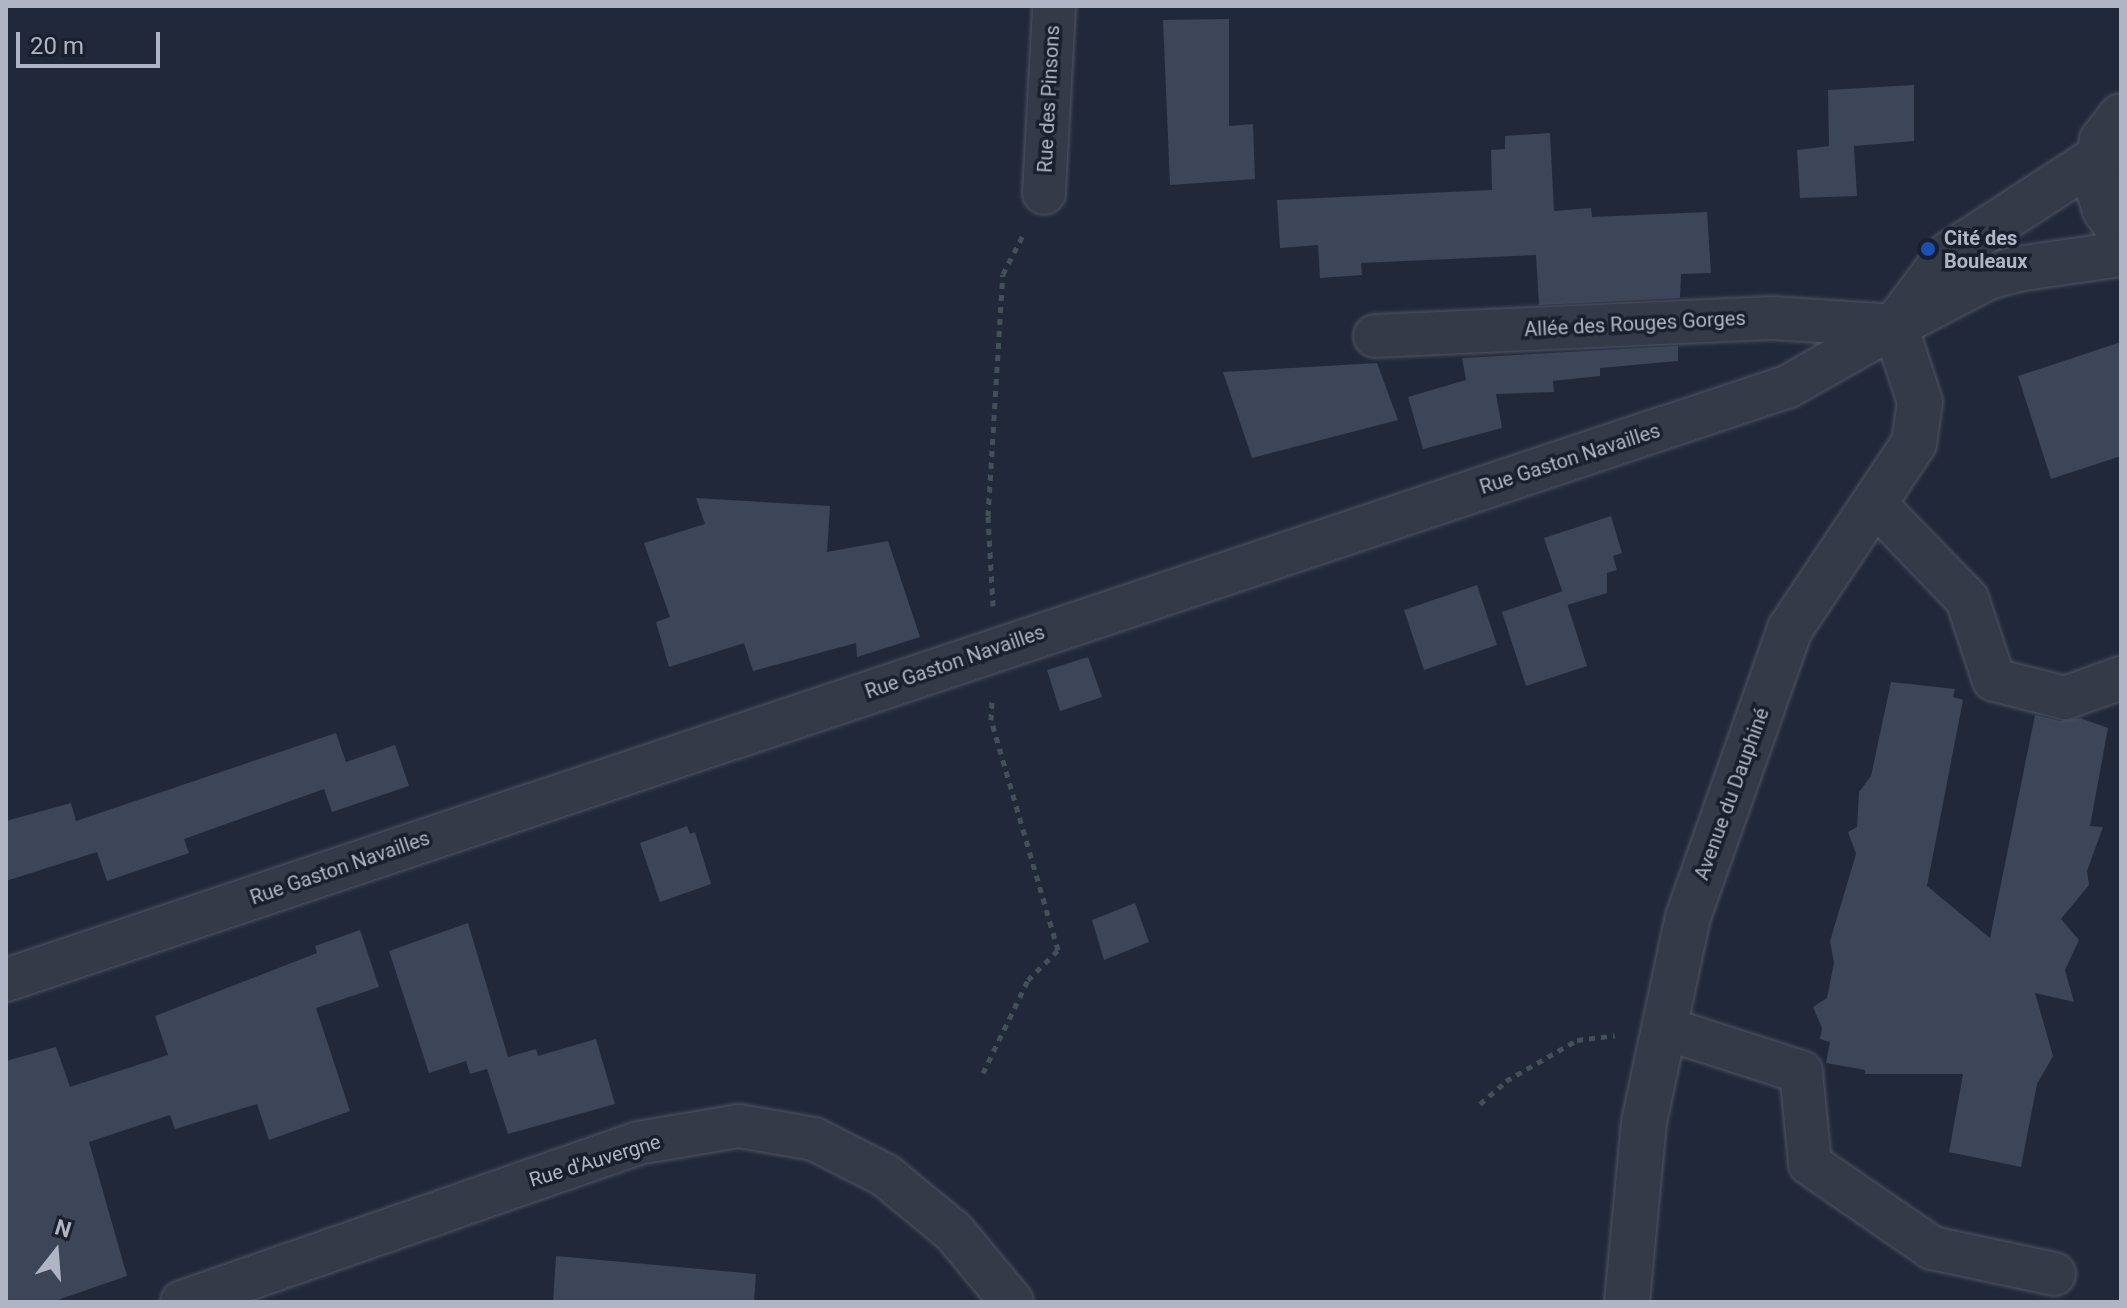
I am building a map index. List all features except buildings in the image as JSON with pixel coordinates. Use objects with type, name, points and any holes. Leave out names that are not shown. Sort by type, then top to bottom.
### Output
[{"type":"street","name":"Rue des Pinsons","points":[[1044,193],[1054,6]]},
{"type":"street","points":[[2121,116],[2102,140],[2096,182],[2105,210],[2121,232]]},
{"type":"street","name":"Rue Gaston Navailles","points":[[1895,326],[1948,255],[2099,157]]},
{"type":"street","name":"Rue Gaston Navailles","points":[[6,980],[995,648],[1787,387],[1988,277],[2121,254]]},
{"type":"street","name":"Allée des Rouges Gorges","points":[[1375,336],[1772,318],[1895,326]]},
{"type":"street","name":"Avenue du Dauphiné","points":[[1627,1302],[1644,1122],[1688,917],[1790,629],[1914,443],[1920,402],[1895,326]]},
{"type":"street","points":[[1875,504],[1967,599],[1994,680],[2065,698],[2121,678]]},
{"type":"street","points":[[1664,1028],[1801,1072],[1810,1164],[1932,1248],[2054,1274]]},
{"type":"street","name":"Rue d'Auvergne","points":[[182,1302],[638,1143],[739,1126],[814,1139],[885,1175],[954,1232],[1012,1302]]},
{"type":"path","points":[[983,1073],[1028,980],[1058,950],[991,720],[995,648],[988,516],[1003,274],[1044,193]]},
{"type":"path","points":[[1480,1104],[1506,1081],[1577,1040],[1664,1028]]},
{"type":"place","name":"Cité des Bouleaux","points":[[1928,249]]}]
